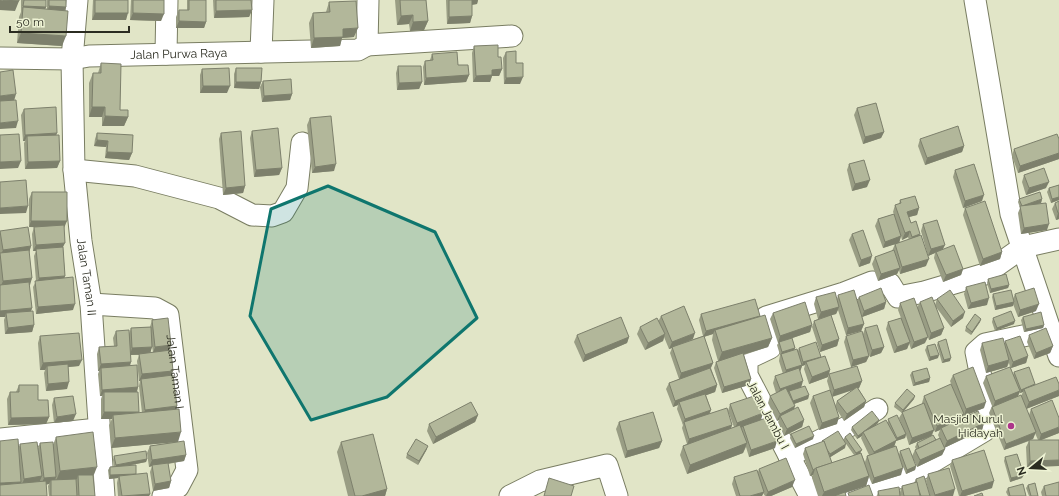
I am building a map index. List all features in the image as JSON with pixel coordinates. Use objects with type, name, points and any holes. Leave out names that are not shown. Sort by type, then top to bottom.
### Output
[{"type":"street","name":"Jalan Taman II","points":[[77,0],[72,59],[74,170],[81,241],[91,304],[98,429],[104,496]]},
{"type":"street","points":[[166,54],[167,0]]},
{"type":"street","points":[[261,52],[263,0]]},
{"type":"street","points":[[363,47],[368,0]]},
{"type":"street","points":[[975,0],[1011,214],[1059,356]]},
{"type":"street","name":"Jalan Purwa Raya","points":[[0,58],[72,59],[90,56],[261,52],[363,47],[512,36]]},
{"type":"street","points":[[74,170],[135,176],[219,198],[252,214],[272,216],[283,212],[297,188],[302,143]]},
{"type":"street","points":[[1023,247],[1059,238]]},
{"type":"street","name":"Jalan Jambu I","points":[[810,496],[747,376],[747,359],[770,348],[766,316],[844,293],[872,282],[890,284],[898,296],[924,292],[985,274],[1023,247]]},
{"type":"street","name":"Jalan Taman I","points":[[91,304],[155,308],[168,315],[186,470],[178,488],[163,496]]},
{"type":"street","points":[[841,496],[914,474],[984,431],[988,413],[976,352],[985,344],[1051,330]]},
{"type":"street","points":[[789,456],[853,424],[876,409]]},
{"type":"street","points":[[0,439],[98,429]]},
{"type":"street","points":[[510,496],[540,481],[607,465],[617,496]]},
{"type":"highlighted area","points":[[328,186],[435,232],[477,318],[387,397],[311,420],[250,316],[271,209]]},
{"type":"building","points":[[24,0],[46,0],[46,7],[23,6]]},
{"type":"building","points":[[49,0],[66,0],[66,7],[49,6]]},
{"type":"building","points":[[95,0],[128,0],[128,13],[95,13]]},
{"type":"building","points":[[133,0],[164,0],[164,14],[133,13]]},
{"type":"building","points":[[189,0],[206,0],[206,22],[179,21],[179,10],[189,10]]},
{"type":"building","points":[[216,0],[251,0],[252,10],[216,11]]},
{"type":"building","points":[[400,0],[426,0],[428,21],[413,22],[413,15],[401,16]]},
{"type":"building","points":[[449,0],[472,0],[472,16],[449,17]]},
{"type":"building","points":[[356,1],[358,28],[343,29],[343,37],[314,38],[313,13],[330,12],[329,2]]},
{"type":"building","points":[[23,7],[68,11],[66,36],[21,33]]},
{"type":"building","points":[[498,45],[498,57],[501,57],[502,69],[492,70],[492,75],[476,76],[474,46]]},
{"type":"building","points":[[516,51],[516,63],[523,63],[523,77],[506,78],[506,52]]},
{"type":"building","points":[[457,52],[458,65],[468,65],[469,75],[426,78],[425,61],[433,60],[432,54]]},
{"type":"building","points":[[101,63],[121,64],[120,110],[128,110],[128,117],[105,116],[105,107],[92,107],[93,73],[101,73]]},
{"type":"building","points":[[398,66],[421,66],[422,82],[399,83]]},
{"type":"building","points":[[229,68],[230,86],[203,86],[202,69]]},
{"type":"building","points":[[236,68],[262,68],[261,82],[236,82]]},
{"type":"building","points":[[13,70],[16,94],[0,96],[0,72]]},
{"type":"building","points":[[291,79],[292,94],[264,96],[263,81]]},
{"type":"building","points":[[16,100],[18,121],[0,123],[0,101]]},
{"type":"building","points":[[876,103],[884,132],[865,137],[857,108]]},
{"type":"building","points":[[56,107],[57,133],[25,135],[24,109]]},
{"type":"building","points":[[331,116],[336,164],[315,167],[310,118]]},
{"type":"building","points":[[958,126],[964,146],[927,158],[920,139]]},
{"type":"building","points":[[278,128],[282,168],[256,170],[252,131]]},
{"type":"building","points":[[241,131],[245,186],[226,188],[221,133]]},
{"type":"building","points":[[97,133],[133,135],[132,153],[107,152],[108,141],[97,140]]},
{"type":"building","points":[[19,134],[21,161],[0,162],[0,135]]},
{"type":"building","points":[[1057,134],[1059,139],[1059,153],[1020,166],[1014,149]]},
{"type":"building","points":[[59,135],[60,161],[28,162],[27,136]]},
{"type":"building","points":[[864,160],[870,180],[855,184],[849,164]]},
{"type":"building","points":[[974,164],[984,195],[965,201],[955,170]]},
{"type":"building","points":[[1044,168],[1049,182],[1029,188],[1024,175]]},
{"type":"building","points":[[26,180],[28,206],[0,208],[0,182]]},
{"type":"building","points":[[1059,185],[1059,197],[1052,199],[1049,188]]},
{"type":"building","points":[[32,192],[67,192],[67,221],[31,221]]},
{"type":"building","points":[[1040,192],[1042,199],[1022,206],[1019,199]]},
{"type":"building","points":[[915,196],[919,208],[907,212],[911,223],[916,221],[920,234],[912,237],[910,231],[905,233],[895,205],[901,203],[900,200]]},
{"type":"building","points":[[985,201],[1002,252],[983,259],[965,208]]},
{"type":"building","points":[[1059,201],[1059,213],[1058,213],[1055,203]]},
{"type":"building","points":[[1046,203],[1049,224],[1024,228],[1020,206]]},
{"type":"building","points":[[894,214],[901,236],[885,242],[878,219]]},
{"type":"building","points":[[937,220],[945,245],[931,249],[923,224]]},
{"type":"building","points":[[64,225],[65,243],[36,245],[34,227]]},
{"type":"building","points":[[28,227],[31,246],[3,250],[0,231]]},
{"type":"building","points":[[863,230],[872,256],[861,260],[852,234]]},
{"type":"building","points":[[921,235],[929,259],[902,267],[895,244]]},
{"type":"building","points":[[954,245],[963,269],[946,275],[936,252]]},
{"type":"building","points":[[63,247],[65,276],[39,278],[36,249]]},
{"type":"building","points":[[29,250],[32,278],[3,281],[0,253]]},
{"type":"building","points":[[894,250],[900,268],[881,274],[875,257]]},
{"type":"building","points":[[1006,274],[1009,285],[991,289],[988,279]]},
{"type":"building","points":[[73,277],[75,304],[38,307],[35,281]]},
{"type":"building","points":[[29,282],[32,308],[0,311],[0,285]]},
{"type":"building","points":[[985,282],[989,298],[971,303],[966,287]]},
{"type":"building","points":[[881,288],[886,302],[864,311],[859,297]]},
{"type":"building","points":[[1034,288],[1039,304],[1020,310],[1015,294]]},
{"type":"building","points":[[854,290],[864,324],[848,328],[838,295]]},
{"type":"building","points":[[950,290],[965,312],[953,321],[937,299]]},
{"type":"building","points":[[1011,290],[1014,302],[996,306],[993,294]]},
{"type":"building","points":[[835,292],[839,307],[821,312],[816,297]]},
{"type":"building","points":[[932,297],[944,328],[931,333],[920,302]]},
{"type":"building","points":[[914,298],[928,337],[914,342],[900,303]]},
{"type":"building","points":[[755,299],[760,316],[706,331],[701,314]]},
{"type":"building","points":[[805,302],[812,325],[780,336],[773,313]]},
{"type":"building","points":[[684,306],[695,333],[672,342],[661,316]]},
{"type":"building","points":[[33,311],[34,325],[8,328],[6,313]]},
{"type":"building","points":[[1011,311],[1015,321],[997,328],[993,318]]},
{"type":"building","points":[[1041,312],[1044,325],[1026,329],[1023,317]]},
{"type":"building","points":[[975,314],[981,319],[972,332],[966,327]]},
{"type":"building","points":[[765,315],[772,338],[722,352],[715,330]]},
{"type":"building","points":[[831,315],[839,339],[822,345],[814,321]]},
{"type":"building","points":[[621,317],[629,337],[585,355],[577,335]]},
{"type":"building","points":[[168,318],[171,345],[155,347],[152,320]]},
{"type":"building","points":[[657,318],[665,334],[648,343],[640,327]]},
{"type":"building","points":[[901,318],[910,342],[897,347],[888,322]]},
{"type":"building","points":[[877,325],[884,347],[872,350],[865,328]]},
{"type":"building","points":[[151,327],[152,347],[132,348],[131,328]]},
{"type":"building","points":[[1046,328],[1053,346],[1036,353],[1029,335]]},
{"type":"building","points":[[129,330],[131,362],[101,364],[99,347],[117,346],[116,331]]},
{"type":"building","points":[[862,331],[869,356],[853,360],[846,336]]},
{"type":"building","points":[[79,333],[82,360],[43,363],[40,336]]},
{"type":"building","points":[[704,336],[713,363],[681,373],[672,347]]},
{"type":"building","points":[[1020,336],[1028,356],[1013,362],[1005,341]]},
{"type":"building","points":[[792,338],[795,348],[782,352],[779,342]]},
{"type":"building","points":[[1003,338],[1009,360],[988,366],[982,343]]},
{"type":"building","points":[[946,339],[951,358],[944,360],[938,342]]},
{"type":"building","points":[[816,342],[821,357],[803,362],[799,348]]},
{"type":"building","points":[[935,344],[939,355],[930,357],[927,346]]},
{"type":"building","points":[[797,349],[802,365],[786,370],[781,354]]},
{"type":"building","points":[[171,350],[173,371],[142,374],[139,354]]},
{"type":"building","points":[[743,353],[751,379],[724,387],[716,362]]},
{"type":"building","points":[[825,356],[830,370],[812,377],[806,362]]},
{"type":"building","points":[[68,364],[69,382],[48,384],[47,366]]},
{"type":"building","points":[[137,365],[138,387],[102,390],[101,368]]},
{"type":"building","points":[[857,366],[862,381],[834,390],[829,374]]},
{"type":"building","points":[[973,367],[986,402],[966,409],[953,375]]},
{"type":"building","points":[[1010,367],[1020,391],[995,401],[986,376]]},
{"type":"building","points":[[1029,367],[1035,384],[1021,390],[1014,372]]},
{"type":"building","points":[[710,368],[717,385],[675,401],[669,383]]},
{"type":"building","points":[[799,368],[803,381],[780,389],[775,376]]},
{"type":"building","points":[[927,368],[930,378],[915,383],[912,372]]},
{"type":"building","points":[[173,375],[177,406],[145,410],[141,379]]},
{"type":"building","points":[[1056,377],[1059,384],[1059,390],[1029,402],[1024,389]]},
{"type":"building","points":[[951,384],[964,414],[937,426],[924,396]]},
{"type":"building","points":[[19,385],[38,385],[38,400],[48,400],[49,417],[11,418],[10,392],[19,392]]},
{"type":"building","points":[[805,386],[809,395],[793,401],[789,391]]},
{"type":"building","points":[[857,387],[866,401],[847,414],[837,401]]},
{"type":"building","points":[[786,388],[795,406],[780,414],[770,396]]},
{"type":"building","points":[[907,389],[915,396],[903,410],[895,403]]},
{"type":"building","points":[[830,390],[839,417],[822,423],[813,396]]},
{"type":"building","points":[[104,392],[138,392],[139,412],[104,412]]},
{"type":"building","points":[[705,394],[711,410],[685,419],[679,402]]},
{"type":"building","points":[[757,395],[763,413],[737,423],[730,404]]},
{"type":"building","name":"Masjid Nurul Hidayah","points":[[1021,395],[1036,432],[1006,444],[992,407]]},
{"type":"building","points":[[73,396],[76,414],[57,417],[54,398]]},
{"type":"building","points":[[1052,400],[1059,418],[1059,427],[1041,434],[1031,409]]},
{"type":"building","points":[[471,402],[478,415],[436,437],[429,424]]},
{"type":"building","points":[[924,403],[934,430],[912,438],[902,412]]},
{"type":"building","points":[[798,407],[804,420],[787,429],[780,416]]},
{"type":"building","points":[[727,408],[732,425],[689,439],[684,422]]},
{"type":"building","points":[[179,409],[181,432],[115,438],[113,415]]},
{"type":"building","points":[[872,411],[879,420],[858,436],[852,427]]},
{"type":"building","points":[[978,411],[984,423],[947,441],[941,428]]},
{"type":"building","points":[[653,412],[662,441],[627,451],[619,422]]},
{"type":"building","points":[[897,415],[906,434],[897,438],[888,419]]},
{"type":"building","points":[[769,417],[777,441],[751,450],[743,426]]},
{"type":"building","points":[[886,420],[897,440],[874,452],[863,432]]},
{"type":"building","points":[[740,425],[747,443],[690,465],[683,446]]},
{"type":"building","points":[[809,426],[814,436],[796,444],[791,434]]},
{"type":"building","points":[[838,431],[846,444],[830,454],[824,441],[822,441]]},
{"type":"building","points":[[93,432],[97,467],[60,471],[56,437]]},
{"type":"building","points":[[850,433],[862,450],[856,453],[845,437]]},
{"type":"building","points":[[373,434],[387,489],[362,496],[355,496],[341,442]]},
{"type":"building","points":[[933,435],[936,440],[919,448],[917,443]]},
{"type":"building","points":[[940,438],[945,449],[920,460],[915,450]]},
{"type":"building","points":[[18,439],[21,482],[0,483],[0,441]]},
{"type":"building","points":[[416,439],[428,446],[419,461],[407,454]]},
{"type":"building","points":[[1029,440],[1059,440],[1059,460],[1030,461]]},
{"type":"building","points":[[184,441],[186,455],[152,460],[150,446]]},
{"type":"building","points":[[824,441],[832,463],[813,470],[805,448]]},
{"type":"building","points":[[37,442],[42,476],[24,479],[20,444]]},
{"type":"building","points":[[53,442],[56,477],[44,478],[40,443]]},
{"type":"building","points":[[896,446],[903,468],[874,478],[867,456]]},
{"type":"building","points":[[909,448],[916,466],[907,470],[900,451]]},
{"type":"building","points":[[984,450],[994,481],[962,491],[952,460]]},
{"type":"building","points":[[146,451],[147,459],[116,465],[114,456]]},
{"type":"building","points":[[861,453],[869,476],[824,492],[816,468]]},
{"type":"building","points":[[1017,454],[1024,475],[1011,478],[1005,457]]},
{"type":"building","points":[[786,458],[795,480],[768,492],[759,469]]},
{"type":"building","points":[[168,463],[171,481],[155,484],[152,465]]},
{"type":"building","points":[[136,465],[136,474],[110,475],[110,467]]},
{"type":"building","points":[[949,468],[955,489],[935,495],[928,474]]},
{"type":"building","points":[[757,470],[764,492],[750,496],[740,496],[734,477]]},
{"type":"building","points":[[147,473],[150,494],[122,496],[119,476]]},
{"type":"building","points":[[78,475],[93,475],[95,496],[79,496]]},
{"type":"building","points":[[924,476],[930,496],[921,496],[917,485],[916,479]]},
{"type":"building","points":[[549,478],[574,486],[571,496],[544,496]]},
{"type":"building","points":[[76,479],[77,496],[51,496],[51,480]]},
{"type":"building","points":[[46,481],[47,496],[0,496],[0,485]]},
{"type":"building","points":[[917,482],[920,496],[904,496],[902,486]]},
{"type":"building","points":[[1059,482],[1059,496],[1046,496],[1044,486]]},
{"type":"building","points":[[1035,483],[1038,496],[1031,496],[1028,485]]},
{"type":"building","points":[[1023,484],[1026,496],[1010,496],[1008,488]]},
{"type":"building","points":[[869,485],[873,496],[849,496],[848,493]]},
{"type":"building","points":[[899,487],[900,496],[879,496],[878,491]]},
{"type":"building","points":[[845,492],[846,496],[834,496]]},
{"type":"building","points":[[982,493],[983,496],[974,496]]},
{"type":"place","name":"Masjid Nurul Hidayah","points":[[1011,426]]}]
